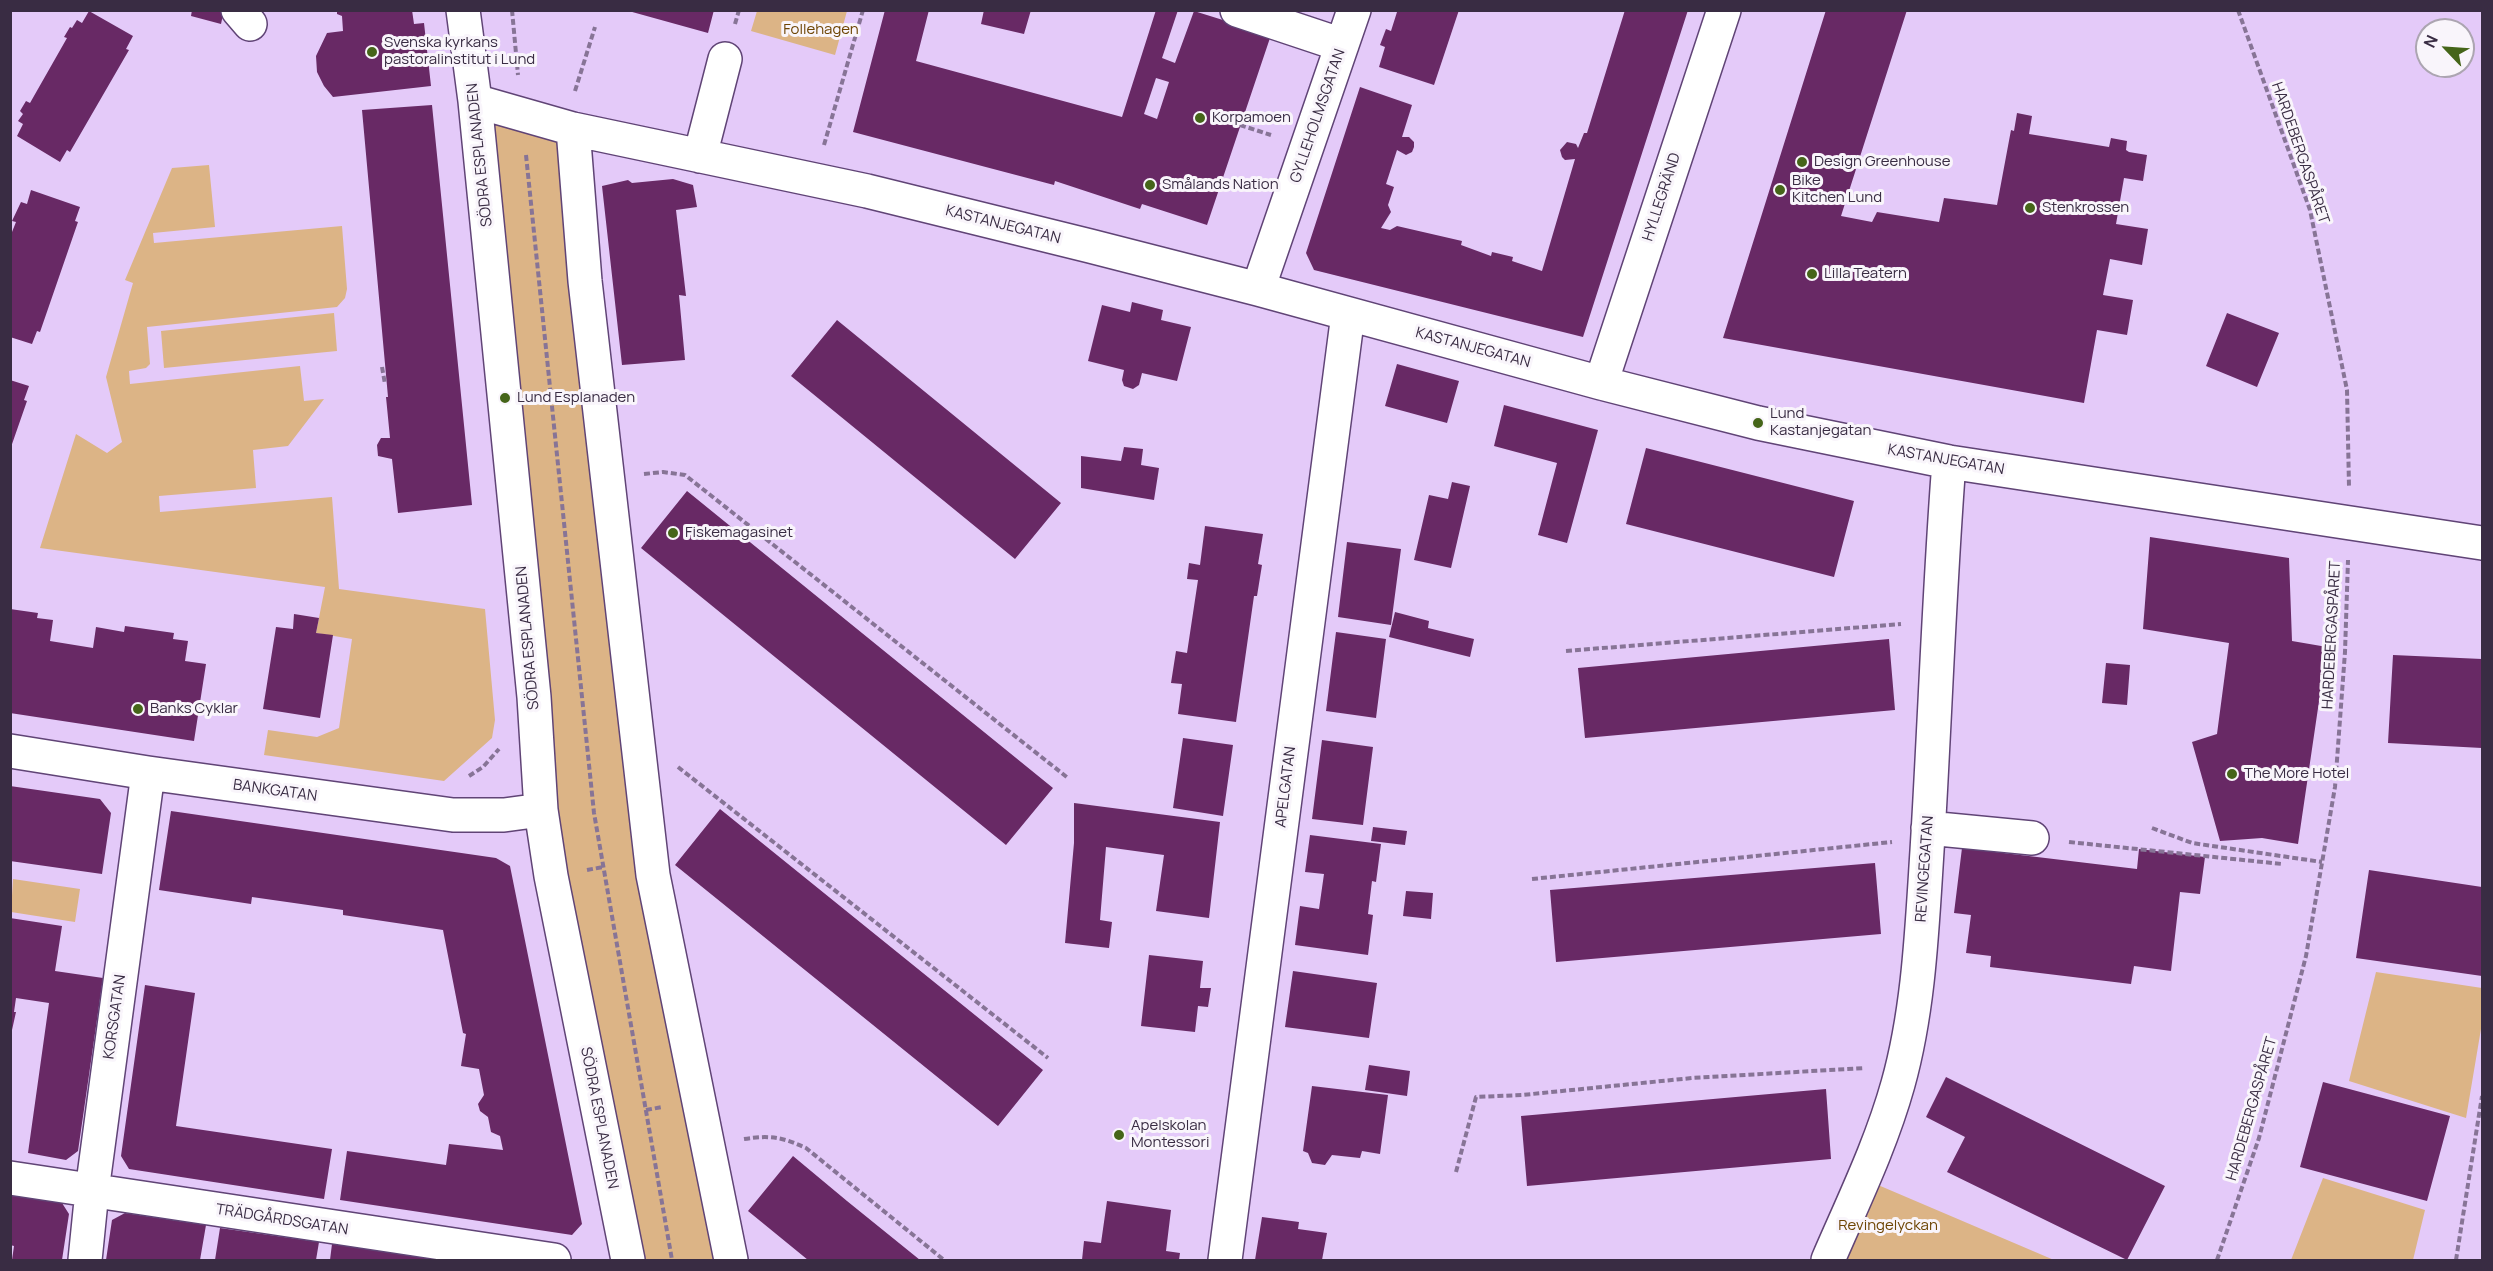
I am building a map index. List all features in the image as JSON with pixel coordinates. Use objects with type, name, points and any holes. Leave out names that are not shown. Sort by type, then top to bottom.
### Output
[{"type":"street","name":"SÖDRA ESPLANADEN","points":[[463,10],[534,697],[541,810],[551,876],[628,1260]]},
{"type":"street","points":[[1237,10],[1342,45]]},
{"type":"street","name":"GYLLEHOLMSGATAN","points":[[1258,289],[1354,10]]},
{"type":"street","name":"HYLLEGRÄND","points":[[1601,383],[1724,10]]},
{"type":"street","points":[[700,156],[725,59]]},
{"type":"street","name":"KASTANJEGATAN","points":[[474,101],[573,129],[700,156],[818,169],[1601,383],[1758,423],[1949,462],[2482,543]]},
{"type":"street","points":[[573,129],[585,281],[653,875],[731,1260]]},
{"type":"street","name":"APELGATAN","points":[[1225,1260],[1348,314]]},
{"type":"street","name":"REVINGEGATAN","points":[[1828,1260],[1876,1151],[1901,1066],[1914,1004],[1928,832],[1949,462]]},
{"type":"street","name":"BANKGATAN","points":[[10,751],[148,773],[453,815],[504,815],[541,810]]},
{"type":"street","name":"KORSGATAN","points":[[85,1260],[92,1191],[148,773]]},
{"type":"street","points":[[1928,832],[2032,838]]},
{"type":"street","name":"TRÄDGÅRDSGATAN","points":[[10,1178],[554,1260]]},
{"type":"path","points":[[512,10],[594,813],[672,1260]]},
{"type":"path","points":[[818,169],[863,10]]},
{"type":"path","name":"HARDEBERGASPÅRET","points":[[2217,1260],[2259,1138],[2306,956],[2335,787],[2345,652],[2349,522],[2347,390],[2310,210],[2238,10]]},
{"type":"path","points":[[574,95],[595,27]]},
{"type":"path","points":[[1240,125],[1272,136]]},
{"type":"path","points":[[382,367],[384,384]]},
{"type":"path","points":[[608,480],[663,472],[685,475],[1068,778]]},
{"type":"path","points":[[1566,651],[1940,621]]},
{"type":"path","points":[[637,735],[1048,1058]]},
{"type":"path","points":[[2152,828],[2192,843],[2322,862]]},
{"type":"path","points":[[1532,879],[1879,844],[1928,832]]},
{"type":"path","points":[[2032,838],[2282,864]]},
{"type":"path","points":[[1456,1172],[1476,1097],[1522,1095],[1692,1078],[1901,1066]]},
{"type":"path","points":[[2456,1260],[2482,1096]]},
{"type":"path","points":[[708,1146],[761,1136],[784,1137],[806,1148],[944,1260]]},
{"type":"green space","name":"Follehagen","points":[[757,10],[847,11],[835,55],[751,31]]},
{"type":"green space","points":[[475,101],[573,129],[653,875],[731,1260],[628,1260],[551,876]]},
{"type":"green space","points":[[209,165],[215,227],[153,233],[154,243],[342,226],[347,289],[345,298],[337,307],[147,327],[150,364],[146,368],[129,371],[130,384],[300,366],[304,401],[324,399],[288,446],[253,450],[256,488],[159,496],[160,512],[332,497],[339,589],[485,609],[495,720],[492,738],[444,781],[264,755],[268,730],[317,737],[339,728],[352,639],[316,633],[325,587],[40,548],[76,434],[107,453],[122,442],[106,377],[133,283],[125,280],[172,168]]},
{"type":"green space","points":[[334,313],[337,351],[164,368],[161,331]]},
{"type":"green space","points":[[13,879],[80,889],[75,922],[11,912]]},
{"type":"green space","points":[[2376,972],[2482,988],[2482,1023],[2466,1118],[2349,1081]]},
{"type":"green space","points":[[2323,1178],[2425,1210],[2413,1260],[2291,1260]]},
{"type":"green space","name":"Revingelyckan","points":[[1871,1182],[2054,1260],[1835,1260]]},
{"type":"building","points":[[192,10],[224,10],[221,24],[191,16]]},
{"type":"building","name":"Svenska kyrkans pastoralinstitut i Lund","points":[[337,10],[412,10],[414,24],[424,23],[431,86],[333,97],[317,72],[316,56],[327,33],[343,31],[342,16],[337,14]]},
{"type":"building","points":[[625,10],[714,10],[708,33]]},
{"type":"building","points":[[885,10],[929,10],[916,61],[1122,117],[1156,10],[1178,10],[1162,58],[1175,63],[1194,11],[1271,35],[1207,225],[1142,204],[1140,209],[1055,181],[1054,185],[853,132]],"holes":[[[1156,78],[1169,82],[1157,119],[1144,114]]]},
{"type":"building","points":[[984,10],[1031,10],[1024,34],[981,24]]},
{"type":"building","points":[[1393,10],[1459,10],[1434,85],[1379,67],[1385,47],[1380,45],[1386,29],[1391,31],[1397,12]]},
{"type":"building","points":[[1625,10],[1688,10],[1583,337],[1314,270],[1306,253],[1360,87],[1412,105],[1402,137],[1409,137],[1414,142],[1414,147],[1412,152],[1406,155],[1397,150],[1386,184],[1394,187],[1388,205],[1391,212],[1381,228],[1390,230],[1397,226],[1462,241],[1461,245],[1491,256],[1492,252],[1513,257],[1512,261],[1542,271],[1575,159],[1565,160],[1560,150],[1567,142],[1576,144],[1578,148],[1584,133],[1587,133]]},
{"type":"building","name":"Stenkrossen","points":[[1826,10],[1907,10],[1841,216],[1872,222],[1877,212],[1939,222],[1944,198],[1997,205],[2011,130],[2014,131],[2017,113],[2032,116],[2029,134],[2109,147],[2111,138],[2127,141],[2126,150],[2129,152],[2147,155],[2143,181],[2124,178],[2116,224],[2148,229],[2142,265],[2110,259],[2103,295],[2133,300],[2127,335],[2097,330],[2084,403],[1723,338]]},
{"type":"building","points":[[89,11],[133,36],[126,49],[129,50],[70,152],[67,150],[60,162],[17,136],[23,124],[18,121],[23,114],[20,111],[26,101],[30,103],[67,38],[64,37],[70,27],[72,28],[77,20],[82,23]]},
{"type":"building","points":[[432,105],[472,505],[398,513],[392,459],[378,456],[377,445],[381,438],[390,438],[362,110]]},
{"type":"building","points":[[673,179],[693,185],[697,207],[676,210],[686,296],[679,295],[685,360],[622,365],[602,186],[628,180],[632,183]]},
{"type":"building","points":[[31,190],[80,207],[75,221],[78,222],[40,332],[37,331],[32,344],[10,337],[10,237],[16,222],[12,221],[21,202],[27,204]]},
{"type":"building","points":[[1132,302],[1163,310],[1161,320],[1191,327],[1177,381],[1142,373],[1139,385],[1133,389],[1124,386],[1122,380],[1124,370],[1088,361],[1102,305],[1130,312]]},
{"type":"building","points":[[2227,313],[2279,333],[2257,387],[2206,366]]},
{"type":"building","points":[[837,320],[1061,503],[1015,559],[791,376]]},
{"type":"building","points":[[1397,364],[1459,381],[1447,423],[1385,406]]},
{"type":"building","points":[[10,380],[29,386],[24,400],[27,401],[11,447]]},
{"type":"building","points":[[1504,405],[1598,430],[1567,543],[1538,535],[1557,463],[1494,446]]},
{"type":"building","points":[[1124,447],[1143,449],[1141,465],[1159,468],[1154,500],[1081,488],[1081,456],[1121,461]]},
{"type":"building","points":[[1646,448],[1854,501],[1834,577],[1626,524]]},
{"type":"building","points":[[1452,482],[1470,486],[1451,568],[1414,560],[1429,495],[1448,499]]},
{"type":"building","points":[[687,491],[1053,788],[1006,845],[641,548]]},
{"type":"building","points":[[1205,526],[1263,534],[1258,564],[1262,565],[1257,596],[1254,596],[1236,722],[1178,714],[1182,684],[1171,683],[1176,651],[1187,653],[1198,580],[1187,579],[1189,563],[1200,565]]},
{"type":"building","points":[[2150,537],[2289,558],[2292,641],[2327,647],[2298,844],[2262,838],[2220,841],[2192,742],[2217,734],[2229,643],[2143,629]]},
{"type":"building","points":[[1347,542],[1401,549],[1391,625],[1338,617]]},
{"type":"building","points":[[10,609],[38,613],[37,618],[53,620],[50,641],[93,648],[96,627],[124,632],[125,626],[174,633],[173,639],[188,641],[185,661],[206,664],[194,741],[10,713]]},
{"type":"building","points":[[1395,612],[1429,621],[1428,628],[1474,639],[1470,657],[1389,637]]},
{"type":"building","points":[[294,614],[319,618],[316,633],[333,635],[320,718],[263,709],[276,627],[293,629]]},
{"type":"building","points":[[1336,632],[1386,639],[1376,718],[1326,711]]},
{"type":"building","points":[[1889,639],[1895,710],[1585,738],[1578,668]]},
{"type":"building","points":[[2393,655],[2482,659],[2482,748],[2388,743]]},
{"type":"building","points":[[2106,663],[2130,665],[2127,705],[2102,703]]},
{"type":"building","points":[[1183,738],[1233,745],[1223,816],[1173,808]]},
{"type":"building","points":[[1322,740],[1373,747],[1363,825],[1312,819]]},
{"type":"building","points":[[10,786],[100,799],[111,813],[102,874],[10,861]]},
{"type":"building","points":[[1074,803],[1220,822],[1209,918],[1156,911],[1164,855],[1106,847],[1100,920],[1112,922],[1109,948],[1065,943],[1074,843]]},
{"type":"building","points":[[720,809],[1043,1070],[998,1126],[675,865]]},
{"type":"building","points":[[171,811],[496,858],[510,866],[582,1224],[572,1235],[340,1200],[347,1151],[446,1165],[449,1144],[503,1150],[500,1136],[491,1132],[488,1117],[480,1111],[478,1104],[484,1095],[479,1069],[461,1066],[466,1034],[463,1033],[443,930],[343,915],[343,910],[252,897],[251,904],[159,890]]},
{"type":"building","points":[[1373,827],[1407,831],[1405,845],[1371,841]]},
{"type":"building","points":[[1310,835],[1381,844],[1376,882],[1372,881],[1368,914],[1373,915],[1368,955],[1295,945],[1300,906],[1319,909],[1324,874],[1305,872]]},
{"type":"building","points":[[1962,848],[2137,869],[2139,849],[2205,857],[2200,894],[2180,892],[2171,971],[2134,966],[2131,984],[1990,967],[1991,956],[1966,953],[1971,915],[1954,913]]},
{"type":"building","points":[[1875,863],[1881,934],[1556,962],[1550,890]]},
{"type":"building","points":[[2369,870],[2482,887],[2482,976],[2356,958]]},
{"type":"building","points":[[1406,891],[1433,893],[1431,919],[1403,916]]},
{"type":"building","points":[[10,918],[62,926],[55,971],[103,978],[78,1151],[66,1160],[28,1153],[49,1003],[16,998],[14,1012],[16,1012],[10,1039]]},
{"type":"building","points":[[1149,955],[1203,961],[1200,988],[1211,988],[1208,1007],[1198,1006],[1195,1032],[1141,1026]]},
{"type":"building","points":[[1293,971],[1377,983],[1369,1038],[1285,1027]]},
{"type":"building","points":[[145,985],[195,993],[176,1126],[332,1149],[324,1199],[129,1169],[121,1156]]},
{"type":"building","points":[[1369,1065],[1410,1071],[1407,1096],[1365,1090]]},
{"type":"building","points":[[1946,1077],[2165,1186],[2127,1260],[1947,1172],[1965,1137],[1926,1117]]},
{"type":"building","points":[[2323,1082],[2450,1116],[2427,1201],[2300,1167]]},
{"type":"building","points":[[1312,1086],[1388,1095],[1380,1154],[1362,1151],[1360,1158],[1332,1155],[1325,1165],[1312,1163],[1308,1153],[1303,1151]]},
{"type":"building","points":[[1826,1089],[1831,1159],[1527,1186],[1521,1116]]},
{"type":"building","points":[[793,1156],[920,1260],[808,1260],[748,1211]]},
{"type":"building","points":[[10,1195],[62,1203],[69,1214],[62,1260],[12,1260],[14,1246],[10,1245]]},
{"type":"building","points":[[1107,1201],[1171,1210],[1166,1251],[1180,1253],[1179,1260],[1082,1260],[1084,1241],[1101,1243]]},
{"type":"building","points":[[125,1213],[206,1225],[200,1260],[106,1260],[112,1220]]},
{"type":"building","points":[[1262,1217],[1299,1222],[1298,1229],[1327,1233],[1322,1260],[1255,1260]]},
{"type":"building","points":[[220,1228],[319,1242],[316,1260],[215,1260]]},
{"type":"building","points":[[332,1244],[444,1259],[444,1260],[330,1260]]},
{"type":"place","name":"Svenska kyrkans pastoralinstitut i Lund","points":[[372,52]]},
{"type":"place","name":"Korpamoen","points":[[1200,118]]},
{"type":"place","name":"Design Greenhouse","points":[[1802,162]]},
{"type":"place","name":"Smålands Nation","points":[[1150,185]]},
{"type":"place","name":"Bike Kitchen Lund","points":[[1780,190]]},
{"type":"place","name":"Stenkrossen","points":[[2030,208]]},
{"type":"place","name":"Lilla Teatern","points":[[1812,274]]},
{"type":"place","name":"Lund Esplanaden","points":[[505,398]]},
{"type":"place","name":"Lund Kastanjegatan","points":[[1758,423]]},
{"type":"place","name":"Fiskemagasinet","points":[[673,533]]},
{"type":"place","name":"Banks Cyklar","points":[[138,709]]},
{"type":"place","name":"The More Hotel","points":[[2232,774]]},
{"type":"place","name":"Apelskolan Montessori","points":[[1119,1135]]}]
